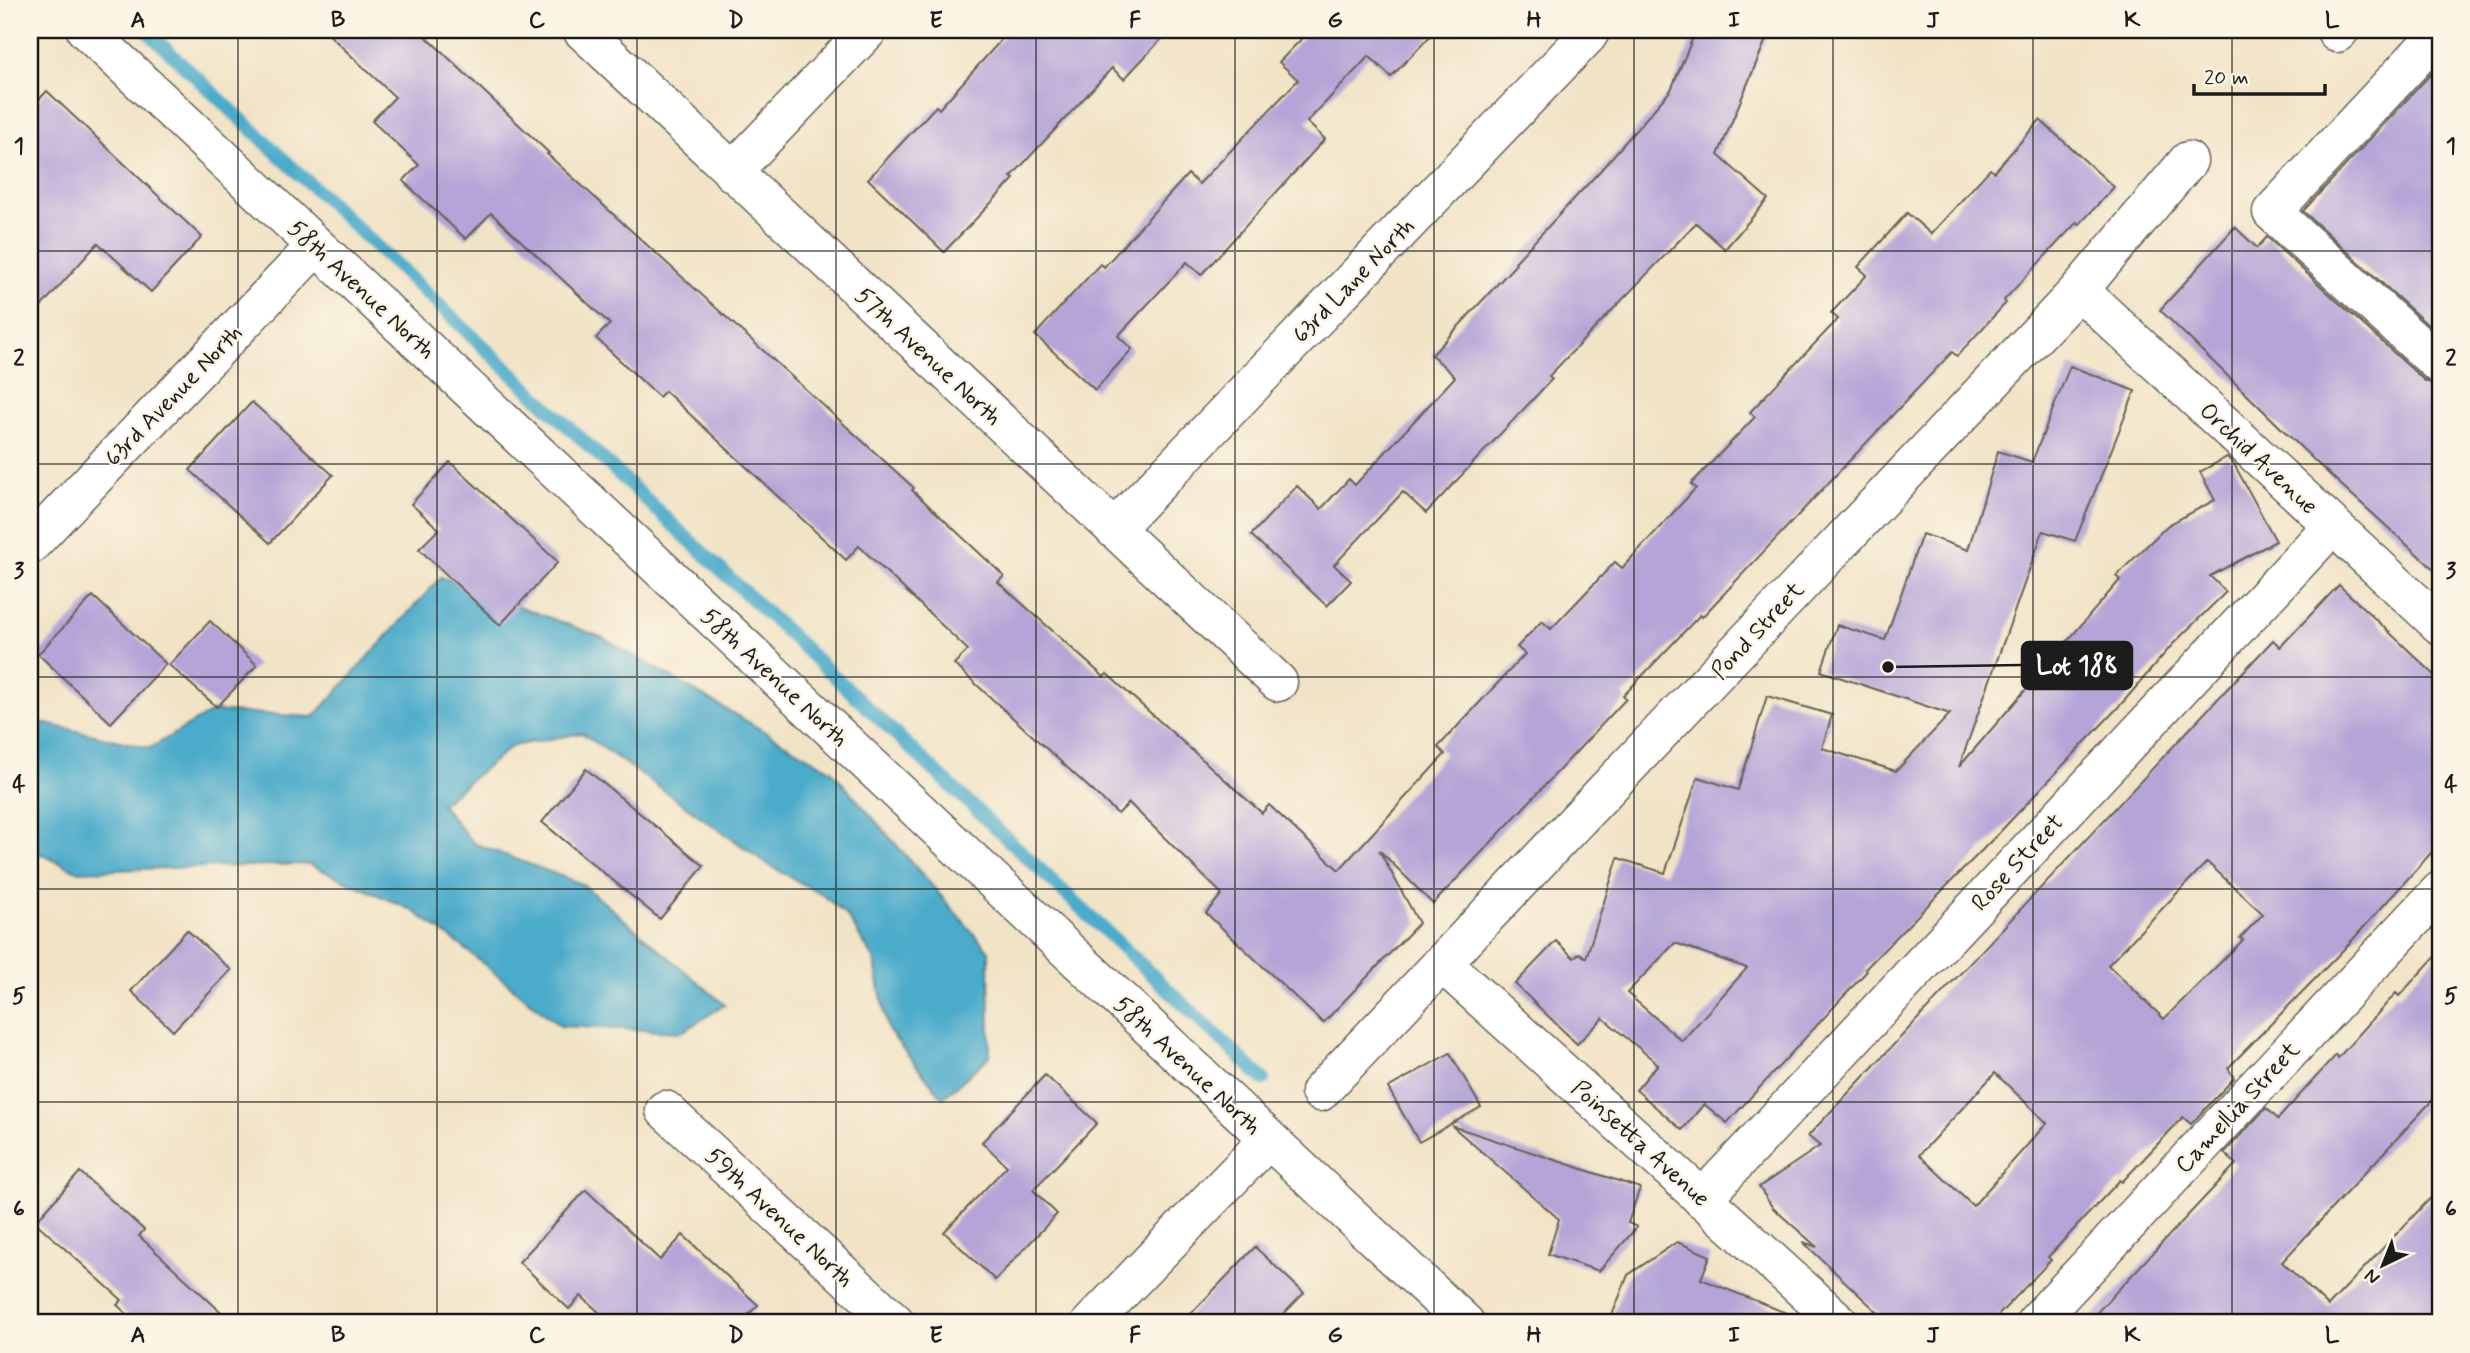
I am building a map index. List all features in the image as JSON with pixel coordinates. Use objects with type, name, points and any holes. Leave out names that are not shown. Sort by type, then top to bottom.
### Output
[{"type":"street","name":"58th Avenue North","points":[[86,30],[1465,1323]]},
{"type":"street","name":"57th Avenue North","points":[[582,30],[1278,682]]},
{"type":"street","points":[[732,172],[867,30]]},
{"type":"street","name":"63rd Lane North","points":[[1114,529],[1591,30]]},
{"type":"street","points":[[2440,32],[2272,212],[2440,365]]},
{"type":"street","name":"Pond Street","points":[[1320,1092],[2079,290],[2188,161]]},
{"type":"street","name":"63rd Avenue North","points":[[30,545],[316,246]]},
{"type":"street","name":"Orchid Avenue","points":[[2079,290],[2440,625]]},
{"type":"street","name":"Rose Street","points":[[1702,1199],[2332,526]]},
{"type":"street","name":"Camellia Street","points":[[2035,1323],[2440,891]]},
{"type":"street","name":"Poinsetta Avenue","points":[[1442,963],[1840,1323]]},
{"type":"street","name":"59th Avenue North","points":[[665,1110],[896,1323]]},
{"type":"street","points":[[1091,1323],[1268,1140]]},
{"type":"water","points":[[441,577],[601,637],[831,770],[989,951],[990,1056],[943,1098],[888,1030],[874,959],[846,915],[824,896],[772,867],[582,733],[512,746],[441,804],[473,843],[582,884],[725,1005],[682,1032],[560,1026],[459,944],[412,910],[308,864],[77,871],[30,849],[30,720],[150,748],[213,711],[314,717]]},
{"type":"building","points":[[324,30],[419,30],[549,153],[547,154],[914,488],[912,490],[1004,576],[998,582],[1104,677],[1107,674],[1262,813],[1269,805],[1339,870],[1445,754],[1438,747],[1525,654],[1517,647],[1542,621],[1551,629],[1615,562],[1622,568],[1696,488],[1691,484],[1755,417],[1750,412],[1838,319],[1831,313],[1867,275],[1858,267],[1907,213],[1931,234],[1990,169],[1994,172],[2040,120],[2114,187],[2004,300],[2006,303],[1957,356],[1952,352],[1702,617],[1700,615],[1623,696],[1626,699],[1433,904],[1379,850],[1419,923],[1323,1023],[1206,913],[1222,894],[1129,803],[1118,814],[954,664],[968,650],[859,546],[846,560],[665,391],[659,397],[596,338],[610,324],[491,213],[466,239],[403,181],[419,165],[372,121],[395,97]]},
{"type":"building","points":[[1010,30],[1170,30],[1124,79],[1112,68],[1011,177],[1014,179],[944,252],[868,179],[936,106],[939,109]]},
{"type":"building","points":[[1310,30],[1436,30],[1391,77],[1369,56],[1307,122],[1325,139],[1201,275],[1187,262],[1118,336],[1132,349],[1095,390],[1035,335],[1100,264],[1104,267],[1188,174],[1199,184],[1298,80],[1279,62]]},
{"type":"building","points":[[1696,30],[1770,30],[1718,155],[1768,199],[1725,249],[1696,223],[1549,376],[1552,379],[1426,513],[1403,492],[1334,565],[1351,581],[1327,606],[1251,535],[1297,486],[1321,509],[1349,479],[1355,485],[1455,377],[1432,355],[1671,90]]},
{"type":"building","points":[[2440,64],[2440,336],[2303,211]]},
{"type":"building","points":[[47,91],[202,237],[151,292],[98,243],[30,319],[30,109]]},
{"type":"building","points":[[2235,227],[2257,248],[2267,237],[2425,381],[2440,386],[2440,575],[2316,462],[2160,310]]},
{"type":"building","points":[[2070,366],[2135,391],[2075,541],[2043,531],[1959,767],[2120,580],[2116,576],[2168,525],[2215,500],[2200,472],[2227,457],[2234,464],[2276,541],[2210,576],[2226,592],[2172,645],[2124,701],[1997,835],[1865,969],[1867,971],[1727,1123],[1704,1104],[1682,1130],[1636,1090],[1658,1064],[1603,1018],[1577,1044],[1515,984],[1556,941],[1574,958],[1580,953],[1586,958],[1618,858],[1665,873],[1698,777],[1738,790],[1767,696],[1832,715],[1822,748],[1896,771],[1950,714],[1821,671],[1837,625],[1885,640],[1922,534],[1968,550],[1998,451],[2032,462]],"holes":[[[1675,943],[1747,968],[1682,1041],[1627,993]]]},
{"type":"building","points":[[252,402],[333,475],[270,543],[190,470]]},
{"type":"building","points":[[450,462],[558,562],[500,625],[419,549],[439,529],[411,504]]},
{"type":"building","points":[[2339,585],[2440,680],[2440,843],[2346,947],[2228,1068],[2234,1078],[2191,1124],[2183,1117],[2048,1257],[2051,1260],[1991,1323],[1889,1323],[1803,1242],[1817,1247],[1773,1208],[1759,1187],[1820,1146],[1808,1136],[2273,640],[2280,647]],"holes":[[[2207,862],[2263,914],[2240,938],[2243,940],[2164,1019],[2108,965]],[[1995,1073],[2047,1123],[1973,1206],[1919,1155]]]},
{"type":"building","points":[[93,596],[166,664],[111,723],[38,654]]},
{"type":"building","points":[[210,621],[257,665],[217,707],[169,665]]},
{"type":"building","points":[[586,769],[704,866],[660,919],[542,822]]},
{"type":"building","points":[[187,930],[231,970],[173,1031],[131,991]]},
{"type":"building","points":[[2440,951],[2440,1092],[2282,1262],[2328,1306],[2440,1188],[2440,1323],[2087,1323],[2236,1164],[2224,1153],[2266,1108],[2278,1119],[2336,1055],[2338,1058],[2396,993],[2399,996]]},
{"type":"building","points":[[1450,1053],[1481,1107],[1419,1142],[1388,1088]]},
{"type":"building","points":[[1045,1075],[1097,1123],[1033,1190],[1057,1214],[995,1280],[944,1232],[1007,1166],[982,1142]]},
{"type":"building","points":[[1452,1126],[1640,1188],[1628,1223],[1637,1227],[1599,1271],[1548,1254],[1559,1219]]},
{"type":"building","points":[[80,1172],[144,1230],[139,1236],[233,1323],[137,1323],[117,1305],[122,1300],[35,1222]]},
{"type":"building","points":[[586,1190],[660,1260],[683,1235],[758,1305],[740,1323],[611,1323],[581,1296],[569,1309],[519,1262]]},
{"type":"building","points":[[1677,1242],[1710,1256],[1701,1279],[1806,1323],[1609,1323],[1628,1275]]},
{"type":"building","points":[[1255,1247],[1304,1293],[1275,1323],[1182,1323]]},
{"type":"waterway","points":[[146,30],[1263,1079]]},
{"type":"place","name":"Lot 188","points":[[1888,667]]}]
